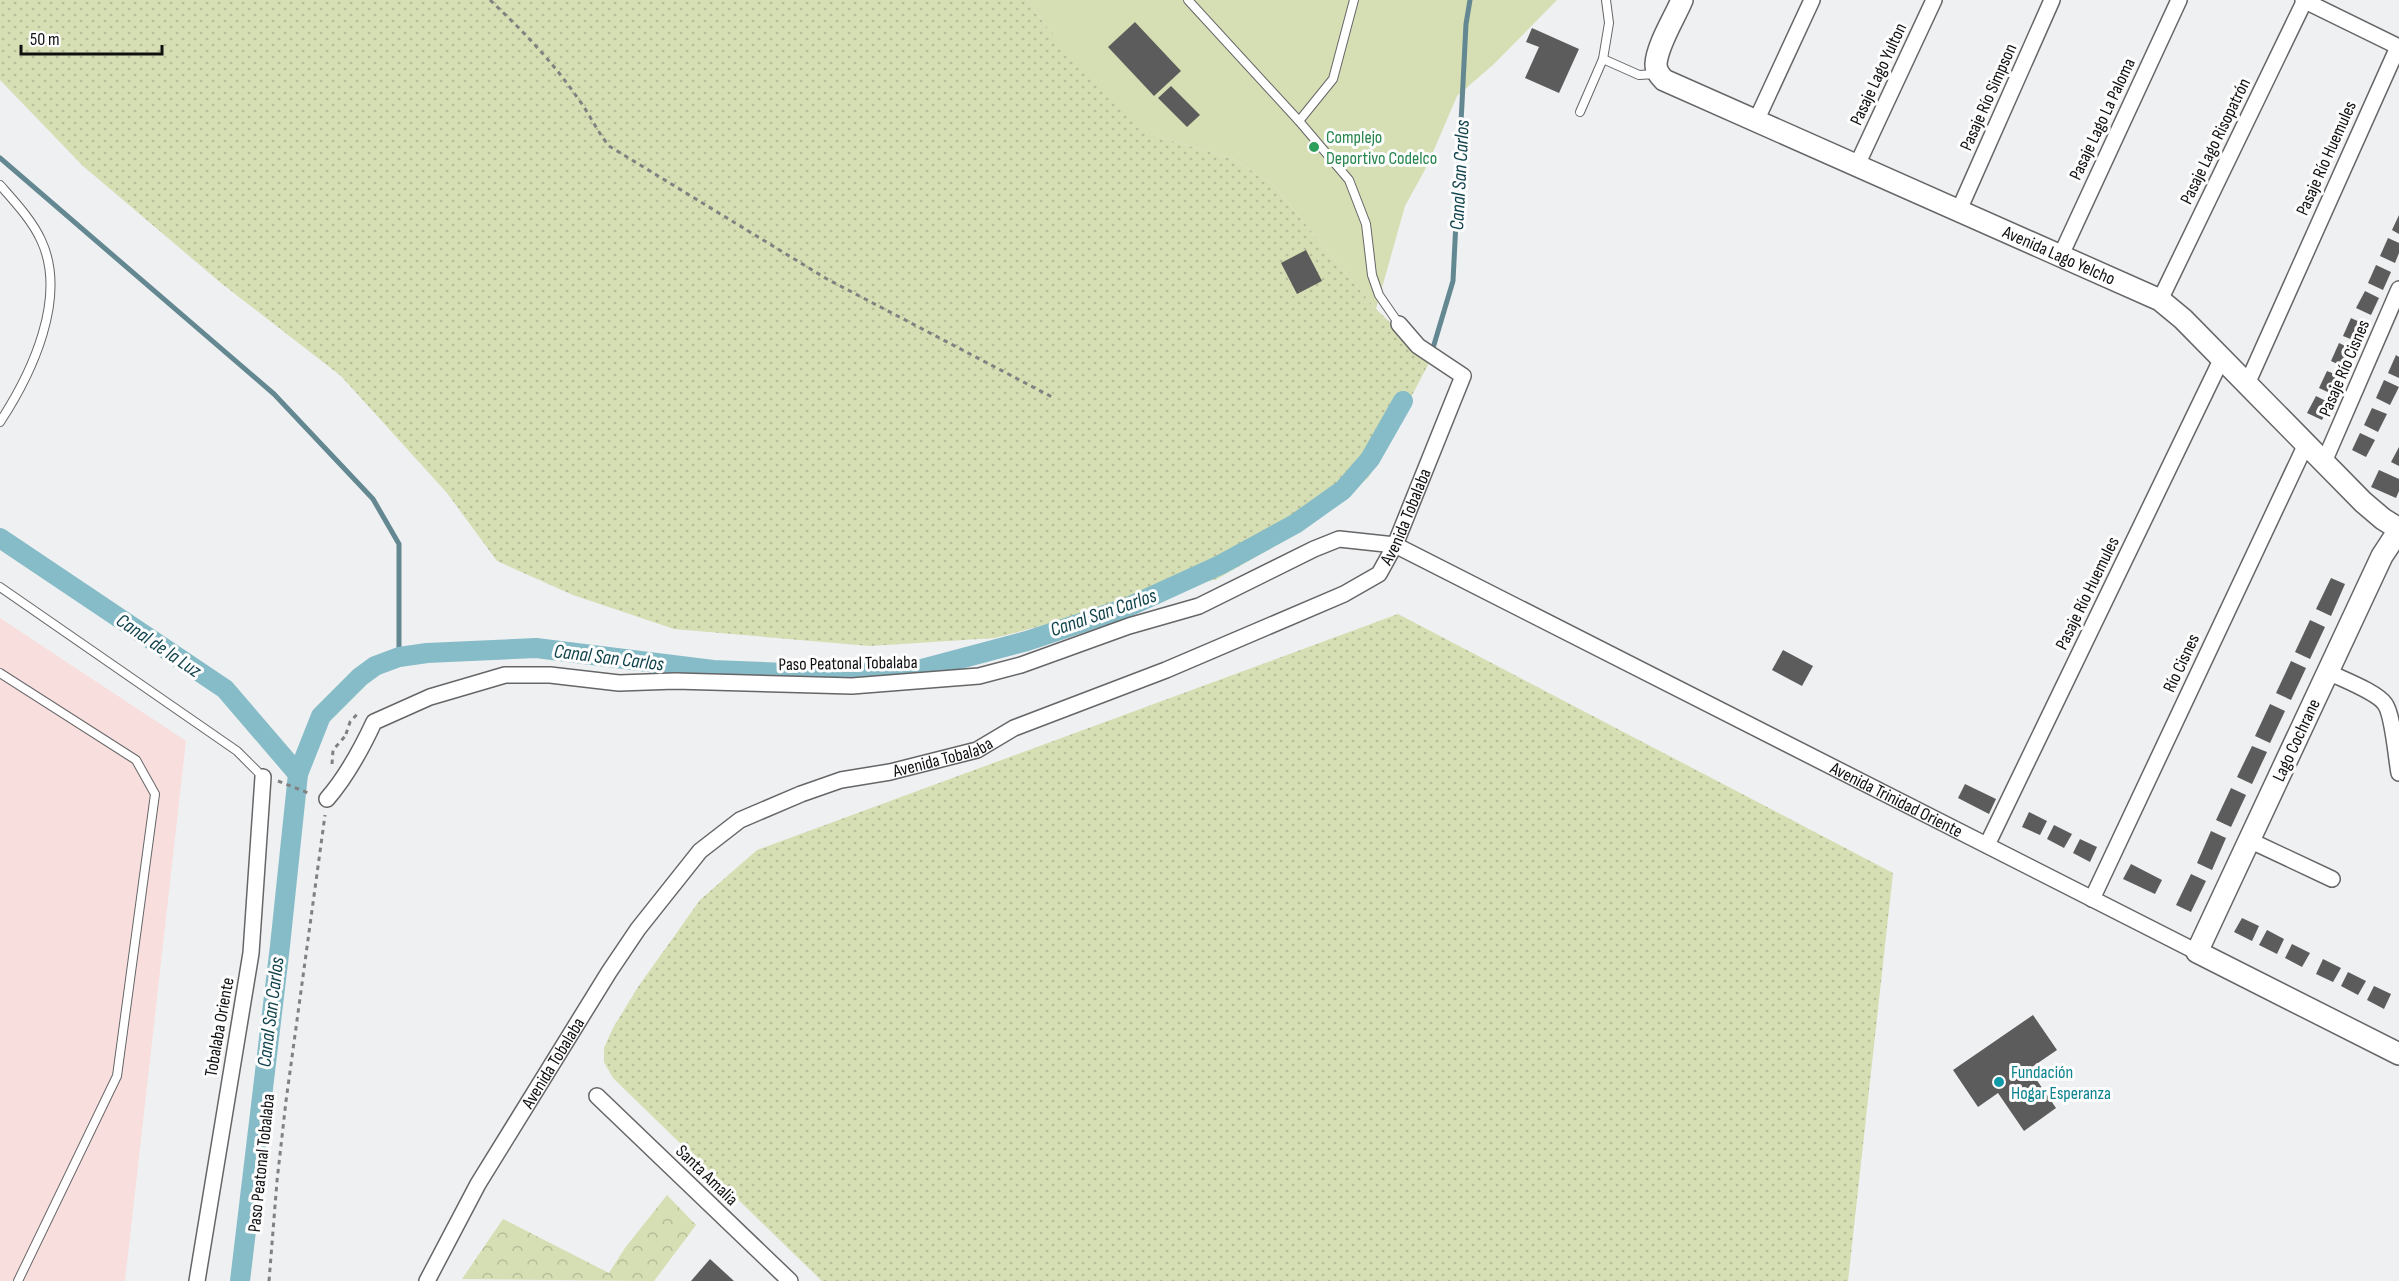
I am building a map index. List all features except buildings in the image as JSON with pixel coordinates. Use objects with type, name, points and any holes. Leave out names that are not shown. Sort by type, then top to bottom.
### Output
[{"type":"street","points":[[1658,74],[1656,65],[1659,53],[1682,0]]},
{"type":"street","points":[[1756,121],[1812,0]]},
{"type":"street","name":"Pasaje Lago Yulton","points":[[1857,165],[1934,0]]},
{"type":"street","name":"Pasaje Río Simpson","points":[[1959,210],[2052,0]]},
{"type":"street","name":"Pasaje Lago La Paloma","points":[[2061,255],[2179,0]]},
{"type":"street","points":[[2304,0],[2398,47]]},
{"type":"street","name":"Pasaje Lago Risopatrón","points":[[2160,300],[2304,0]]},
{"type":"street","name":"Pasaje Río Huemules","points":[[2247,384],[2398,47]]},
{"type":"street","name":"Avenida Lago Yelcho","points":[[1658,74],[1664,80],[2160,300],[2183,319],[2373,511],[2399,529]]},
{"type":"street","name":"Pasaje Río Cisnes","points":[[2324,462],[2399,289]]},
{"type":"street","name":"Avenida Tobalaba","points":[[427,1281],[478,1184],[638,929],[700,851],[740,820],[841,780],[890,772],[976,750],[1014,728],[1166,670],[1344,594],[1379,574],[1395,545],[1462,376],[1418,346],[1399,324]]},
{"type":"street","name":"Pasaje Río Huemules","points":[[1987,845],[2222,358]]},
{"type":"street","name":"Río Cisnes","points":[[2092,899],[2306,444]]},
{"type":"street","name":"Lago Cochrane","points":[[2197,952],[2382,556],[2399,529]]},
{"type":"street","name":"Paso Peatonal Tobalaba","points":[[323,798],[340,784],[374,722],[430,697],[505,675],[550,675],[619,683],[675,681],[852,686],[979,676],[1021,665],[1129,626],[1199,606],[1339,539],[1395,545]]},
{"type":"street","name":"Avenida Trinidad Oriente","points":[[1395,545],[2399,1054]]},
{"type":"street","points":[[2328,672],[2377,697],[2385,704],[2399,773]]},
{"type":"street","name":"Tobalaba Oriente","points":[[197,1281],[251,953],[270,779]]},
{"type":"street","points":[[2249,840],[2332,879]]},
{"type":"street","name":"Santa Amalia","points":[[597,1096],[790,1281]]},
{"type":"lane","points":[[1188,0],[1349,180],[1366,224],[1372,275],[1379,295],[1399,324]]},
{"type":"lane","points":[[1299,122],[1332,79],[1354,0]]},
{"type":"lane","points":[[1580,112],[1603,59],[1609,23],[1606,0]]},
{"type":"lane","points":[[1603,59],[1640,75],[1658,74]]},
{"type":"lane","points":[[0,185],[41,240],[51,270],[52,284],[43,333],[13,402],[0,422]]},
{"type":"lane","points":[[0,587],[237,751],[270,779]]},
{"type":"lane","points":[[0,673],[136,760],[155,794],[117,1076],[18,1281]]},
{"type":"path","points":[[490,0],[540,48],[580,102],[594,128],[609,146],[827,279],[1054,398]]},
{"type":"path","points":[[270,779],[323,798]]},
{"type":"path","name":"Paso Peatonal Tobalaba","points":[[269,1281],[278,1170],[323,798]]},
{"type":"shaded area","points":[[0,618],[186,741],[125,1281],[0,1281]]},
{"type":"green space","points":[[0,0],[1028,0],[1047,27],[1152,135],[1234,159],[1273,185],[1376,309],[1430,361],[1369,477],[1305,529],[1217,579],[995,638],[870,646],[674,629],[573,595],[497,561],[447,493],[341,376],[221,283],[83,166],[0,80]]},
{"type":"green space","name":"Complejo Deportivo Codelco","points":[[1028,0],[1557,0],[1494,64],[1457,96],[1427,166],[1405,206],[1376,309],[1273,185],[1234,159],[1152,135],[1105,95],[1047,27]]},
{"type":"green space","points":[[1398,614],[1893,873],[1848,1281],[822,1281],[613,1078],[604,1062],[604,1048],[613,1028],[638,987],[700,900],[757,850]]},
{"type":"green space","points":[[667,1195],[696,1225],[654,1281],[462,1279],[503,1219],[609,1273],[625,1248]]},
{"type":"waterway","name":"Canal San Carlos","points":[[1433,348],[1453,281],[1466,24],[1470,0]]},
{"type":"waterway","points":[[0,158],[274,394],[373,499],[399,544],[399,657]]},
{"type":"waterway","name":"Canal San Carlos","points":[[240,1281],[298,774],[321,716],[360,677],[375,666],[399,657],[427,653],[536,648],[713,670],[838,675],[922,669],[1027,641],[1126,608],[1220,565],[1295,524],[1343,490],[1370,459],[1403,401]]},
{"type":"waterway","name":"Canal de la Luz","points":[[0,538],[225,689],[298,774]]},
{"type":"place","name":"Complejo Deportivo Codelco","points":[[1314,147]]},
{"type":"place","name":"Fundación Hogar Esperanza","points":[[1999,1082]]}]
